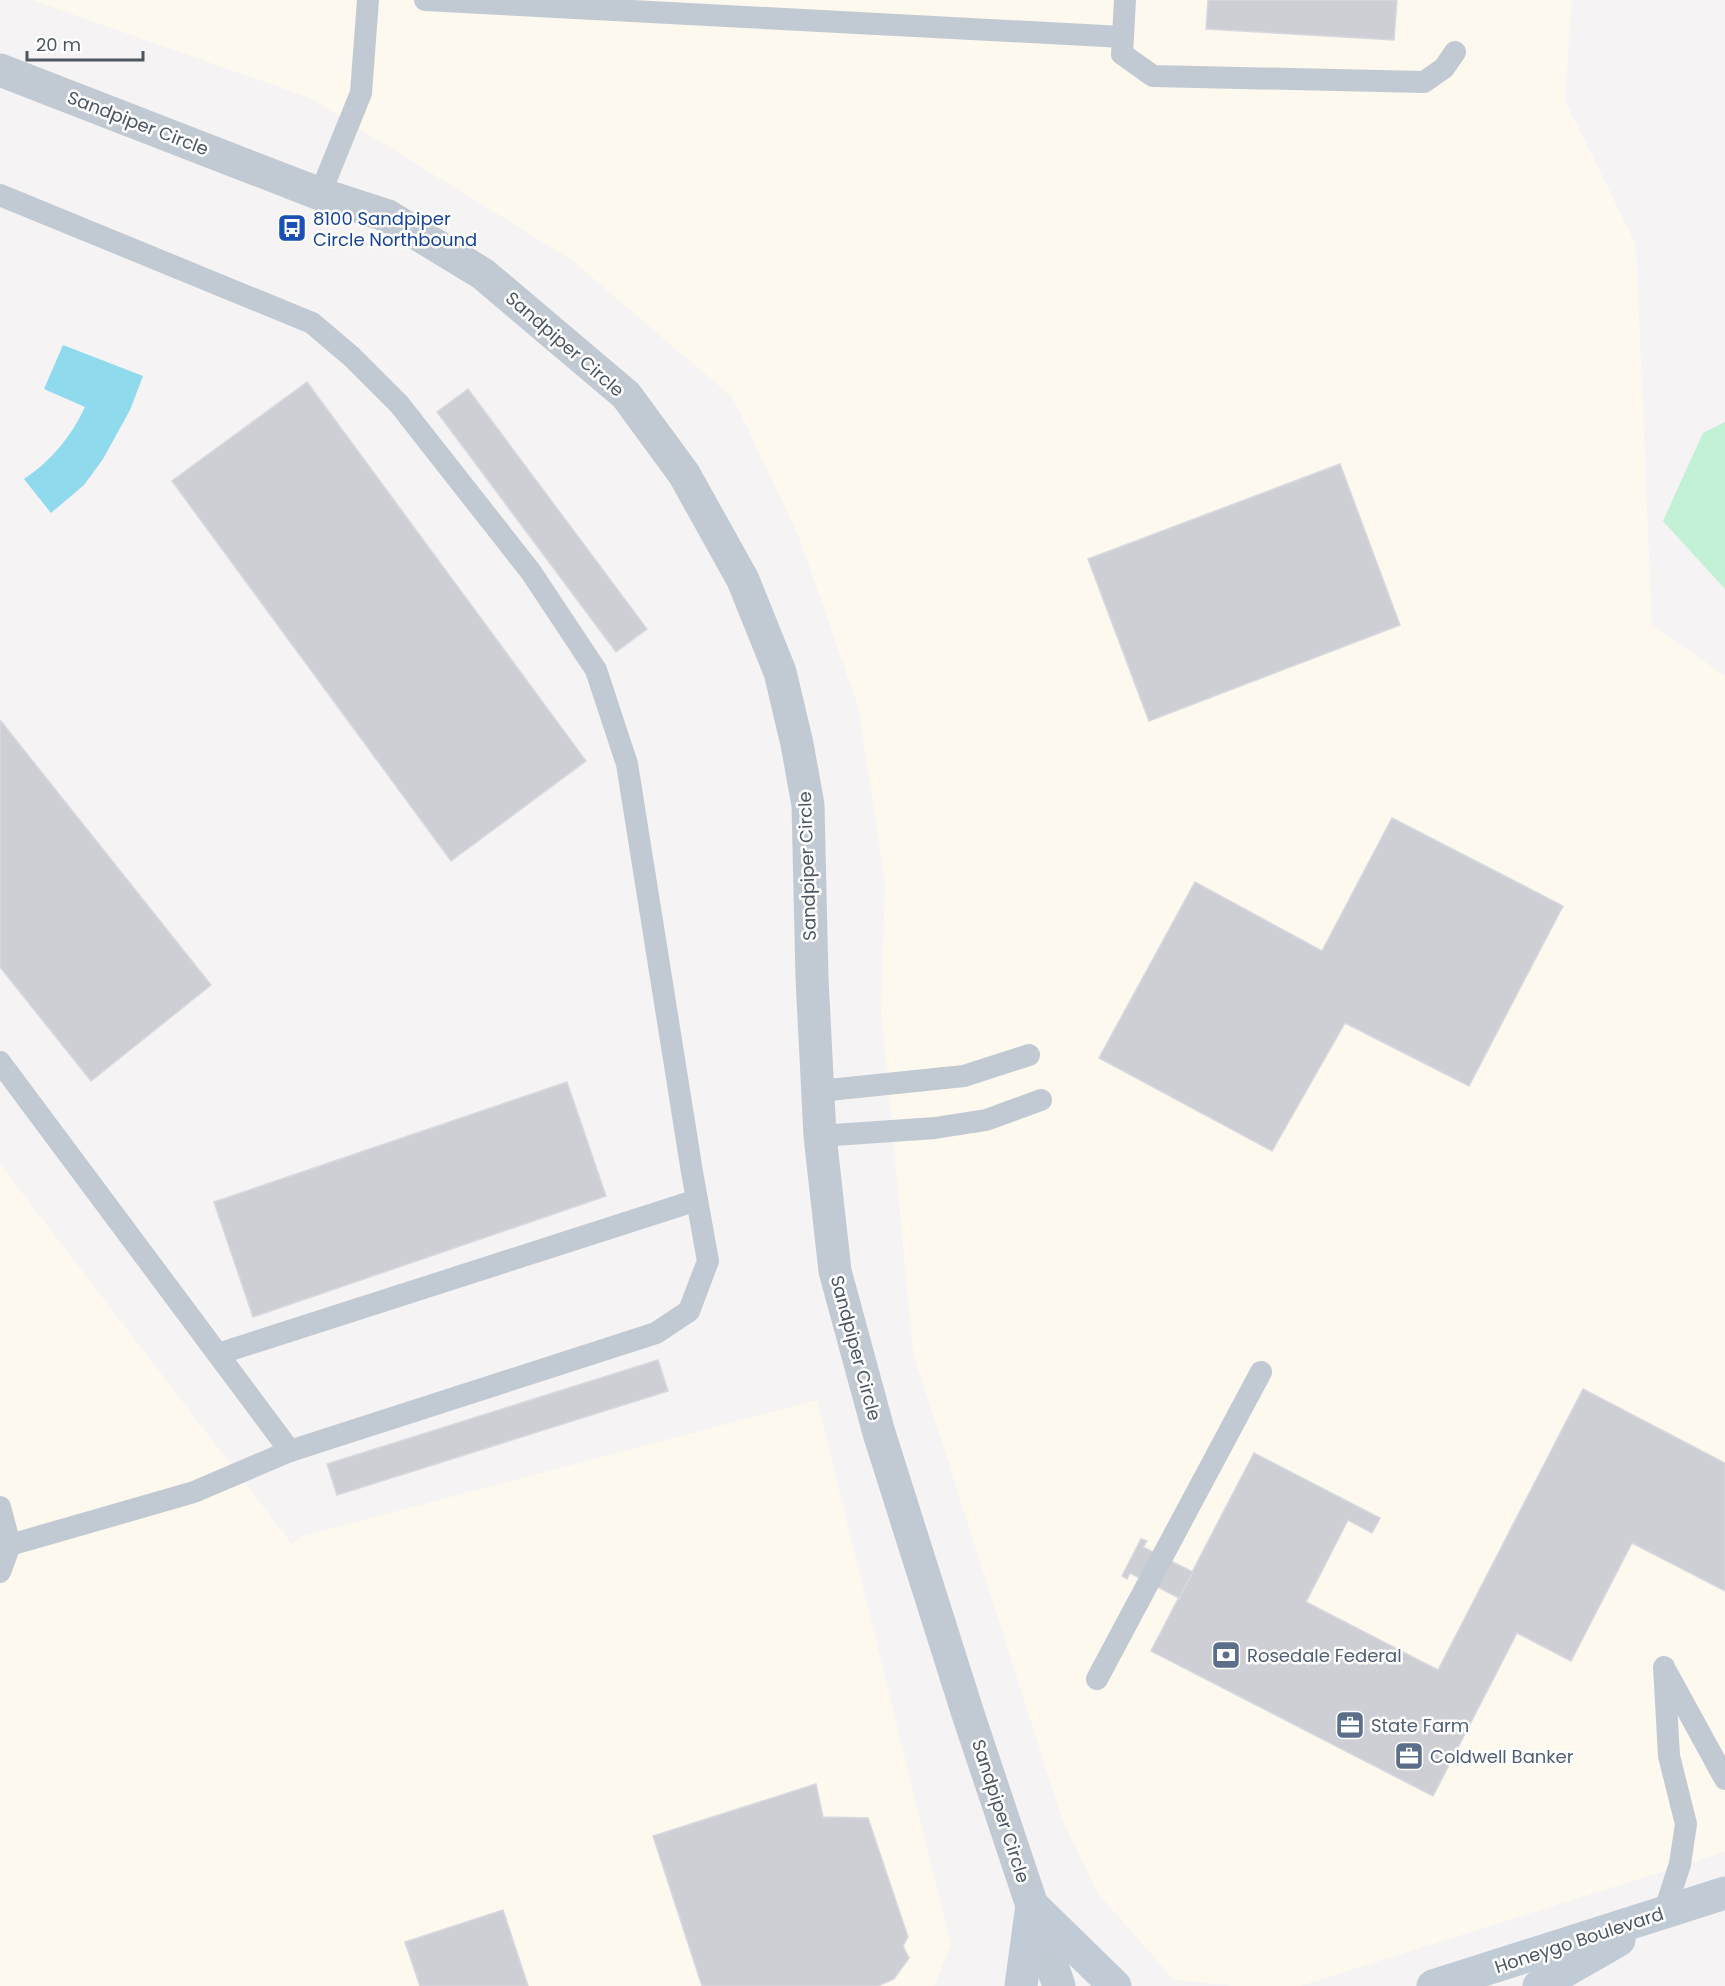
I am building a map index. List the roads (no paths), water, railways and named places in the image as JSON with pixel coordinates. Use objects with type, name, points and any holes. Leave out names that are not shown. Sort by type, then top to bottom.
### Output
[{"type":"main road","name":"Honeygo Boulevard","points":[[1433,1986],[1725,1893]]},
{"type":"main road","points":[[1021,1986],[1032,1905]]},
{"type":"main road","points":[[1032,1905],[1115,1986]]},
{"type":"main road","points":[[1539,1986],[1582,1963],[1664,1912]]},
{"type":"street","name":"Sandpiper Circle","points":[[0,70],[320,194],[388,216],[483,274],[626,395],[684,474],[743,580],[780,672],[797,744],[808,805],[812,978],[820,1136],[835,1271],[870,1398],[968,1714],[1059,1986]]},
{"type":"lane","points":[[320,194],[361,93],[368,0]]},
{"type":"lane","points":[[425,0],[1123,37]]},
{"type":"lane","points":[[1125,0],[1122,54],[1153,76],[1424,82],[1444,68],[1455,52]]},
{"type":"lane","points":[[0,195],[312,323],[352,357],[399,404],[531,572],[596,670],[627,764],[708,1261],[689,1311],[656,1334],[290,1451],[194,1492],[10,1545]]},
{"type":"lane","points":[[819,1091],[964,1076],[1029,1055]]},
{"type":"lane","points":[[0,1062],[290,1451]]},
{"type":"lane","points":[[820,1136],[935,1128],[986,1120],[1041,1100]]},
{"type":"lane","points":[[218,1354],[697,1200]]},
{"type":"lane","points":[[1097,1679],[1261,1372]]},
{"type":"lane","points":[[0,1507],[10,1545],[0,1572]]},
{"type":"lane","points":[[1664,1912],[1680,1864],[1686,1824],[1670,1756],[1664,1667],[1725,1779]]},
{"type":"water","points":[[63,345],[143,376],[130,410],[103,459],[84,485],[51,513],[24,479],[59,448],[85,407],[44,389]]},
{"type":"place","name":"8100 Sandpiper Circle Northbound","points":[[292,228]]},
{"type":"place","name":"Rosedale Federal","points":[[1226,1655]]},
{"type":"place","name":"State Farm","points":[[1350,1725]]},
{"type":"place","name":"Coldwell Banker","points":[[1409,1756]]}]
